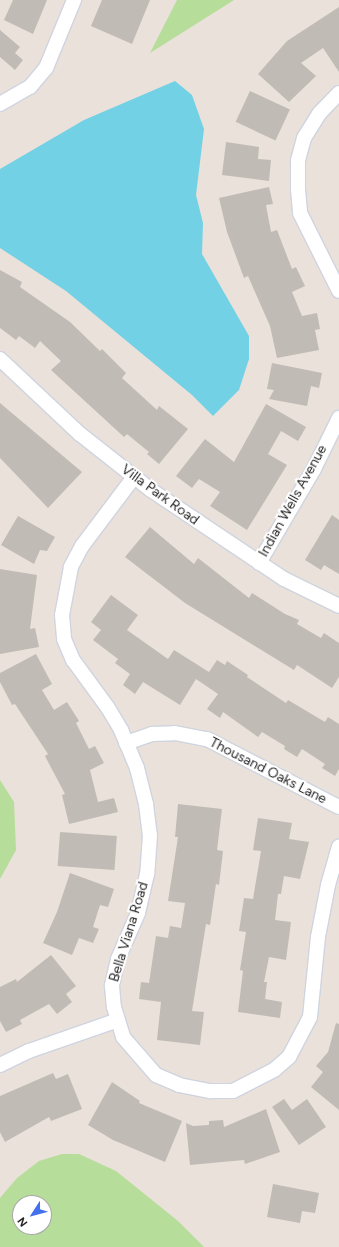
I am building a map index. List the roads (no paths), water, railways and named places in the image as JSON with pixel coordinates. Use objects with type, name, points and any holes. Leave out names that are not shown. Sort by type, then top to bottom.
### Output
[{"type":"street","points":[[0,104],[30,87],[46,68],[74,0]]},
{"type":"street","points":[[339,93],[319,114],[304,138],[298,161],[298,189],[300,213],[339,291]]},
{"type":"street","name":"Villa Park Road","points":[[0,359],[80,434],[134,477],[259,563],[339,606]]},
{"type":"street","name":"Indian Wells Avenue","points":[[259,563],[314,468],[339,418]]},
{"type":"street","name":"Bella Viana Road","points":[[134,477],[82,546],[71,567],[62,615],[64,639],[73,660],[108,708],[137,768],[150,835],[147,874],[138,913],[118,959],[112,986],[118,1020],[123,1037],[138,1057],[156,1075],[179,1086],[211,1091],[233,1091],[274,1070],[289,1057],[310,1017],[318,936],[328,885],[339,847]]},
{"type":"street","name":"Thousand Oaks Lane","points":[[126,743],[152,734],[175,733],[207,739],[339,807]]},
{"type":"street","points":[[0,1065],[29,1051],[118,1020]]},
{"type":"water","points":[[175,81],[192,95],[204,129],[196,195],[203,223],[202,254],[249,336],[249,359],[239,390],[213,416],[192,395],[66,291],[0,248],[0,169],[84,120]]}]
